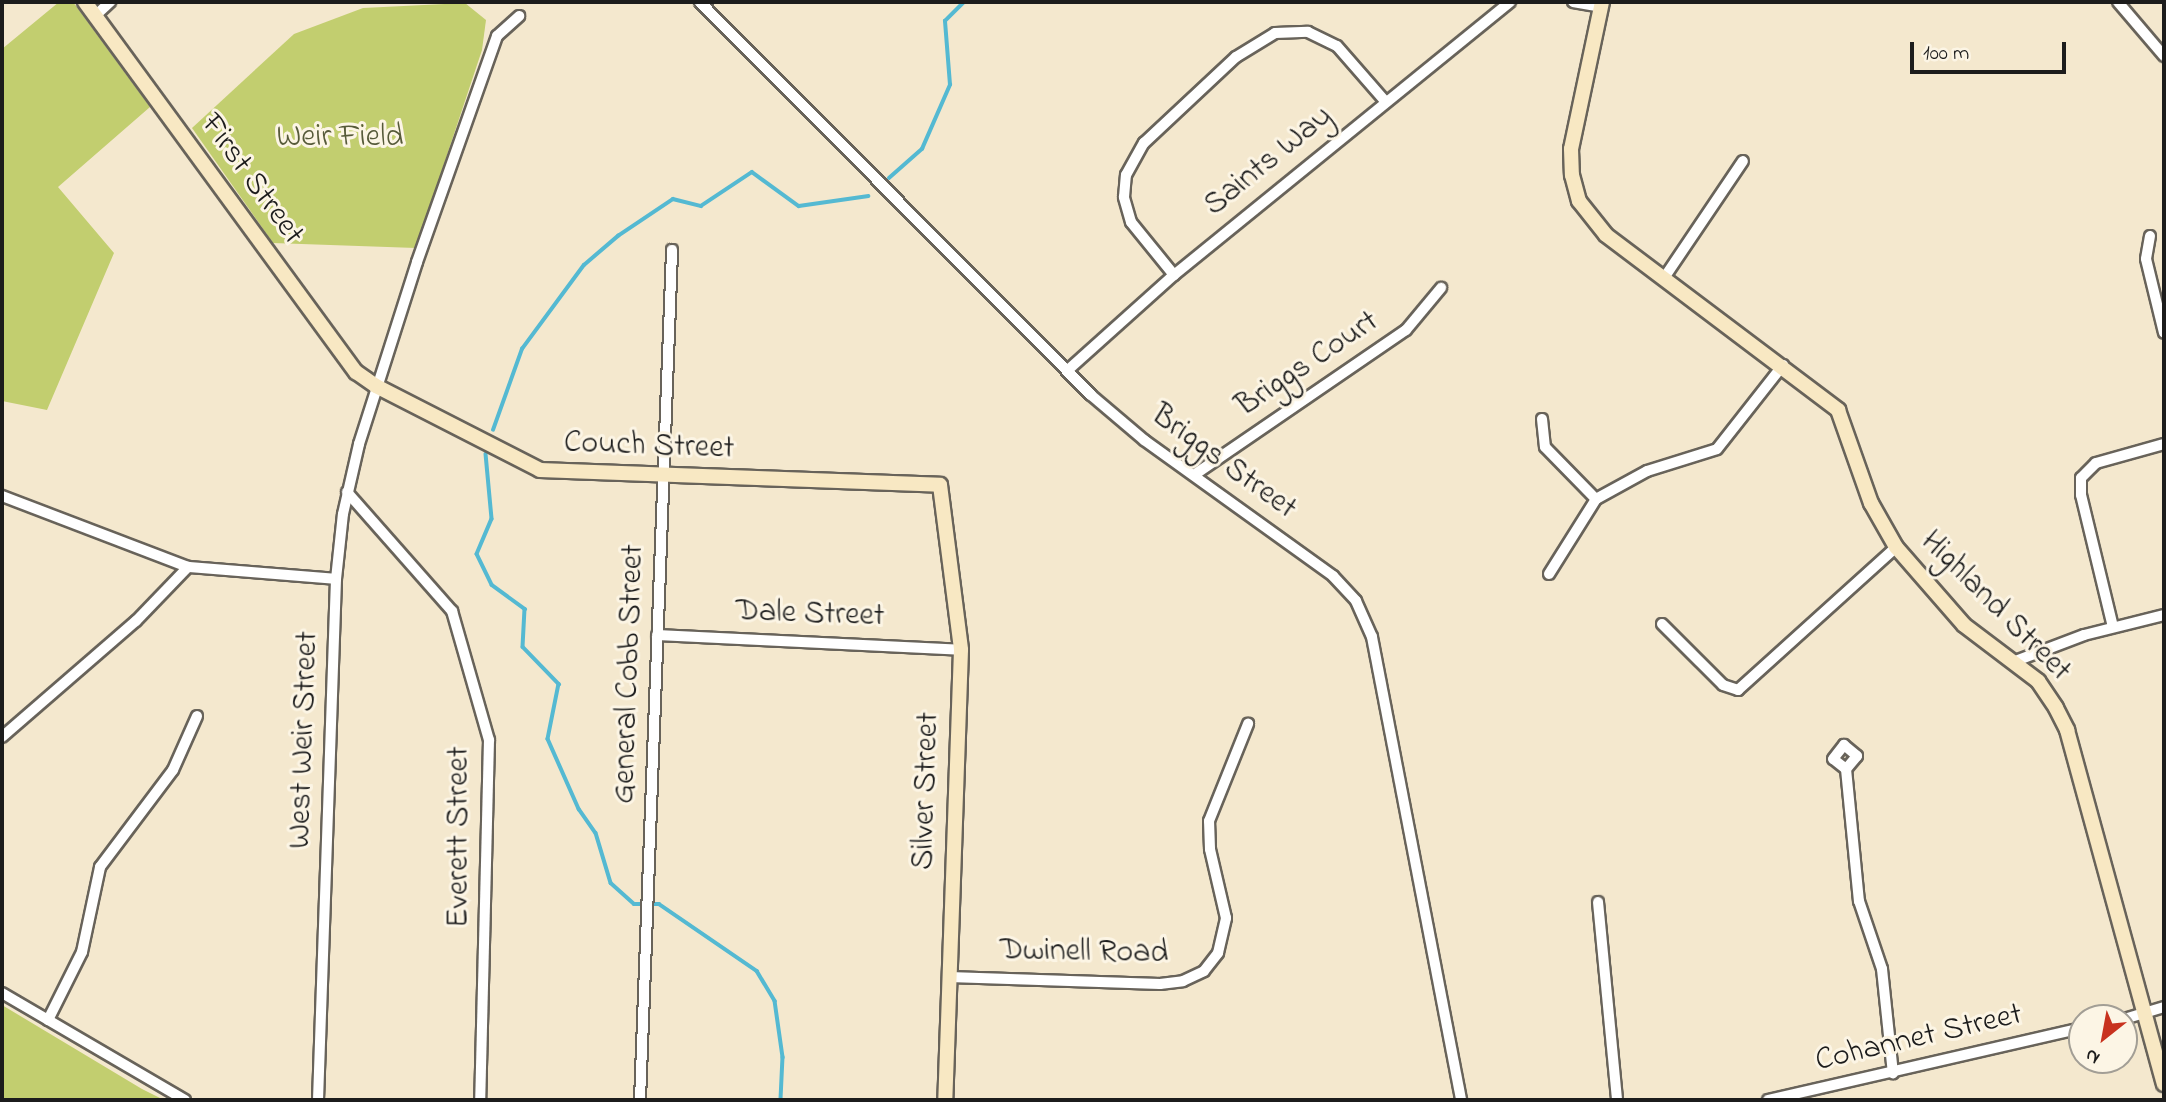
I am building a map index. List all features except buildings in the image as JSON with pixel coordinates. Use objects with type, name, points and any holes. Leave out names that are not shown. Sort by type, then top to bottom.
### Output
[{"type":"street","name":"First Street","points":[[85,2],[356,372],[376,386]]},
{"type":"street","points":[[95,16],[110,2]]},
{"type":"street","name":"Briggs Street","points":[[700,2],[1123,423],[1333,576],[1356,601],[1368,623],[1461,1100]]},
{"type":"street","name":"Saints Way","points":[[1068,370],[1097,339],[1385,101],[1510,2]]},
{"type":"street","points":[[1573,2],[1601,5]]},
{"type":"street","points":[[2118,2],[2164,56]]},
{"type":"street","name":"Highland Street","points":[[1601,5],[1574,128],[1572,175],[1579,201],[1596,225],[1783,365],[1838,410],[1871,503],[1895,547],[1964,625],[2038,681],[2067,730],[2164,1084]]},
{"type":"street","name":"West Weir Street","points":[[318,1100],[336,579],[347,492],[376,386],[498,36],[519,16]]},
{"type":"street","points":[[1174,275],[1131,222],[1124,197],[1125,175],[1144,143],[1236,57],[1275,33],[1308,32],[1337,46],[1385,101]]},
{"type":"street","points":[[1664,278],[1743,161]]},
{"type":"street","points":[[2150,236],[2146,259],[2164,333]]},
{"type":"street","name":"General Cobb Street","points":[[640,1100],[672,250]]},
{"type":"street","name":"Briggs Court","points":[[1194,475],[1406,330],[1441,288]]},
{"type":"street","points":[[1549,574],[1596,499],[1647,471],[1717,450],[1783,365]]},
{"type":"street","name":"Couch Street","points":[[376,386],[521,464],[568,474],[940,485]]},
{"type":"street","points":[[1542,419],[1545,447],[1596,499]]},
{"type":"street","points":[[2113,627],[2081,495],[2081,478],[2096,463],[2164,444]]},
{"type":"street","name":"Silver Street","points":[[940,485],[961,650],[945,1100]]},
{"type":"street","name":"Everett Street","points":[[347,492],[452,611],[487,733],[491,793],[480,1100]]},
{"type":"street","points":[[2,496],[188,567],[336,579]]},
{"type":"street","points":[[1662,624],[1723,685],[1738,690],[1895,547]]},
{"type":"street","points":[[2,737],[136,621],[188,567]]},
{"type":"street","points":[[2013,662],[2033,651],[2164,615]]},
{"type":"street","name":"Dale Street","points":[[657,635],[961,650]]},
{"type":"street","points":[[48,1020],[82,953],[100,867],[179,761],[197,716]]},
{"type":"street","name":"Dwinell Road","points":[[949,977],[1160,984],[1183,981],[1204,971],[1223,942],[1226,918],[1210,849],[1209,821],[1217,792],[1248,724]]},
{"type":"street","points":[[1846,769],[1859,901],[1882,969],[1893,1073]]},
{"type":"street","points":[[1598,902],[1617,1100]]},
{"type":"street","points":[[2,993],[185,1100]]},
{"type":"street","points":[[2138,1015],[2164,1007]]},
{"type":"street","name":"Cohannet Street","points":[[1768,1100],[1799,1097],[2068,1031]]},
{"type":"green space","points":[[59,2],[73,2],[150,107],[58,187],[114,253],[47,410],[2,401],[2,49]]},
{"type":"green space","name":"Weir Field","points":[[465,3],[486,20],[482,50],[416,248],[273,243],[192,128],[294,34],[363,8]]},
{"type":"green space","points":[[2,1005],[142,1089],[164,1100],[2,1100]]},
{"type":"waterway","points":[[889,178],[922,149],[950,85],[945,21],[964,2]]},
{"type":"waterway","points":[[493,430],[522,349],[584,265],[618,236],[673,199],[701,206],[752,172],[799,206],[868,196]]},
{"type":"waterway","points":[[486,454],[492,519],[477,554],[492,585],[525,609],[523,647],[559,684],[548,739],[579,809],[596,833],[611,883],[634,904],[659,904],[757,971],[775,1001],[783,1057],[781,1100]]}]
